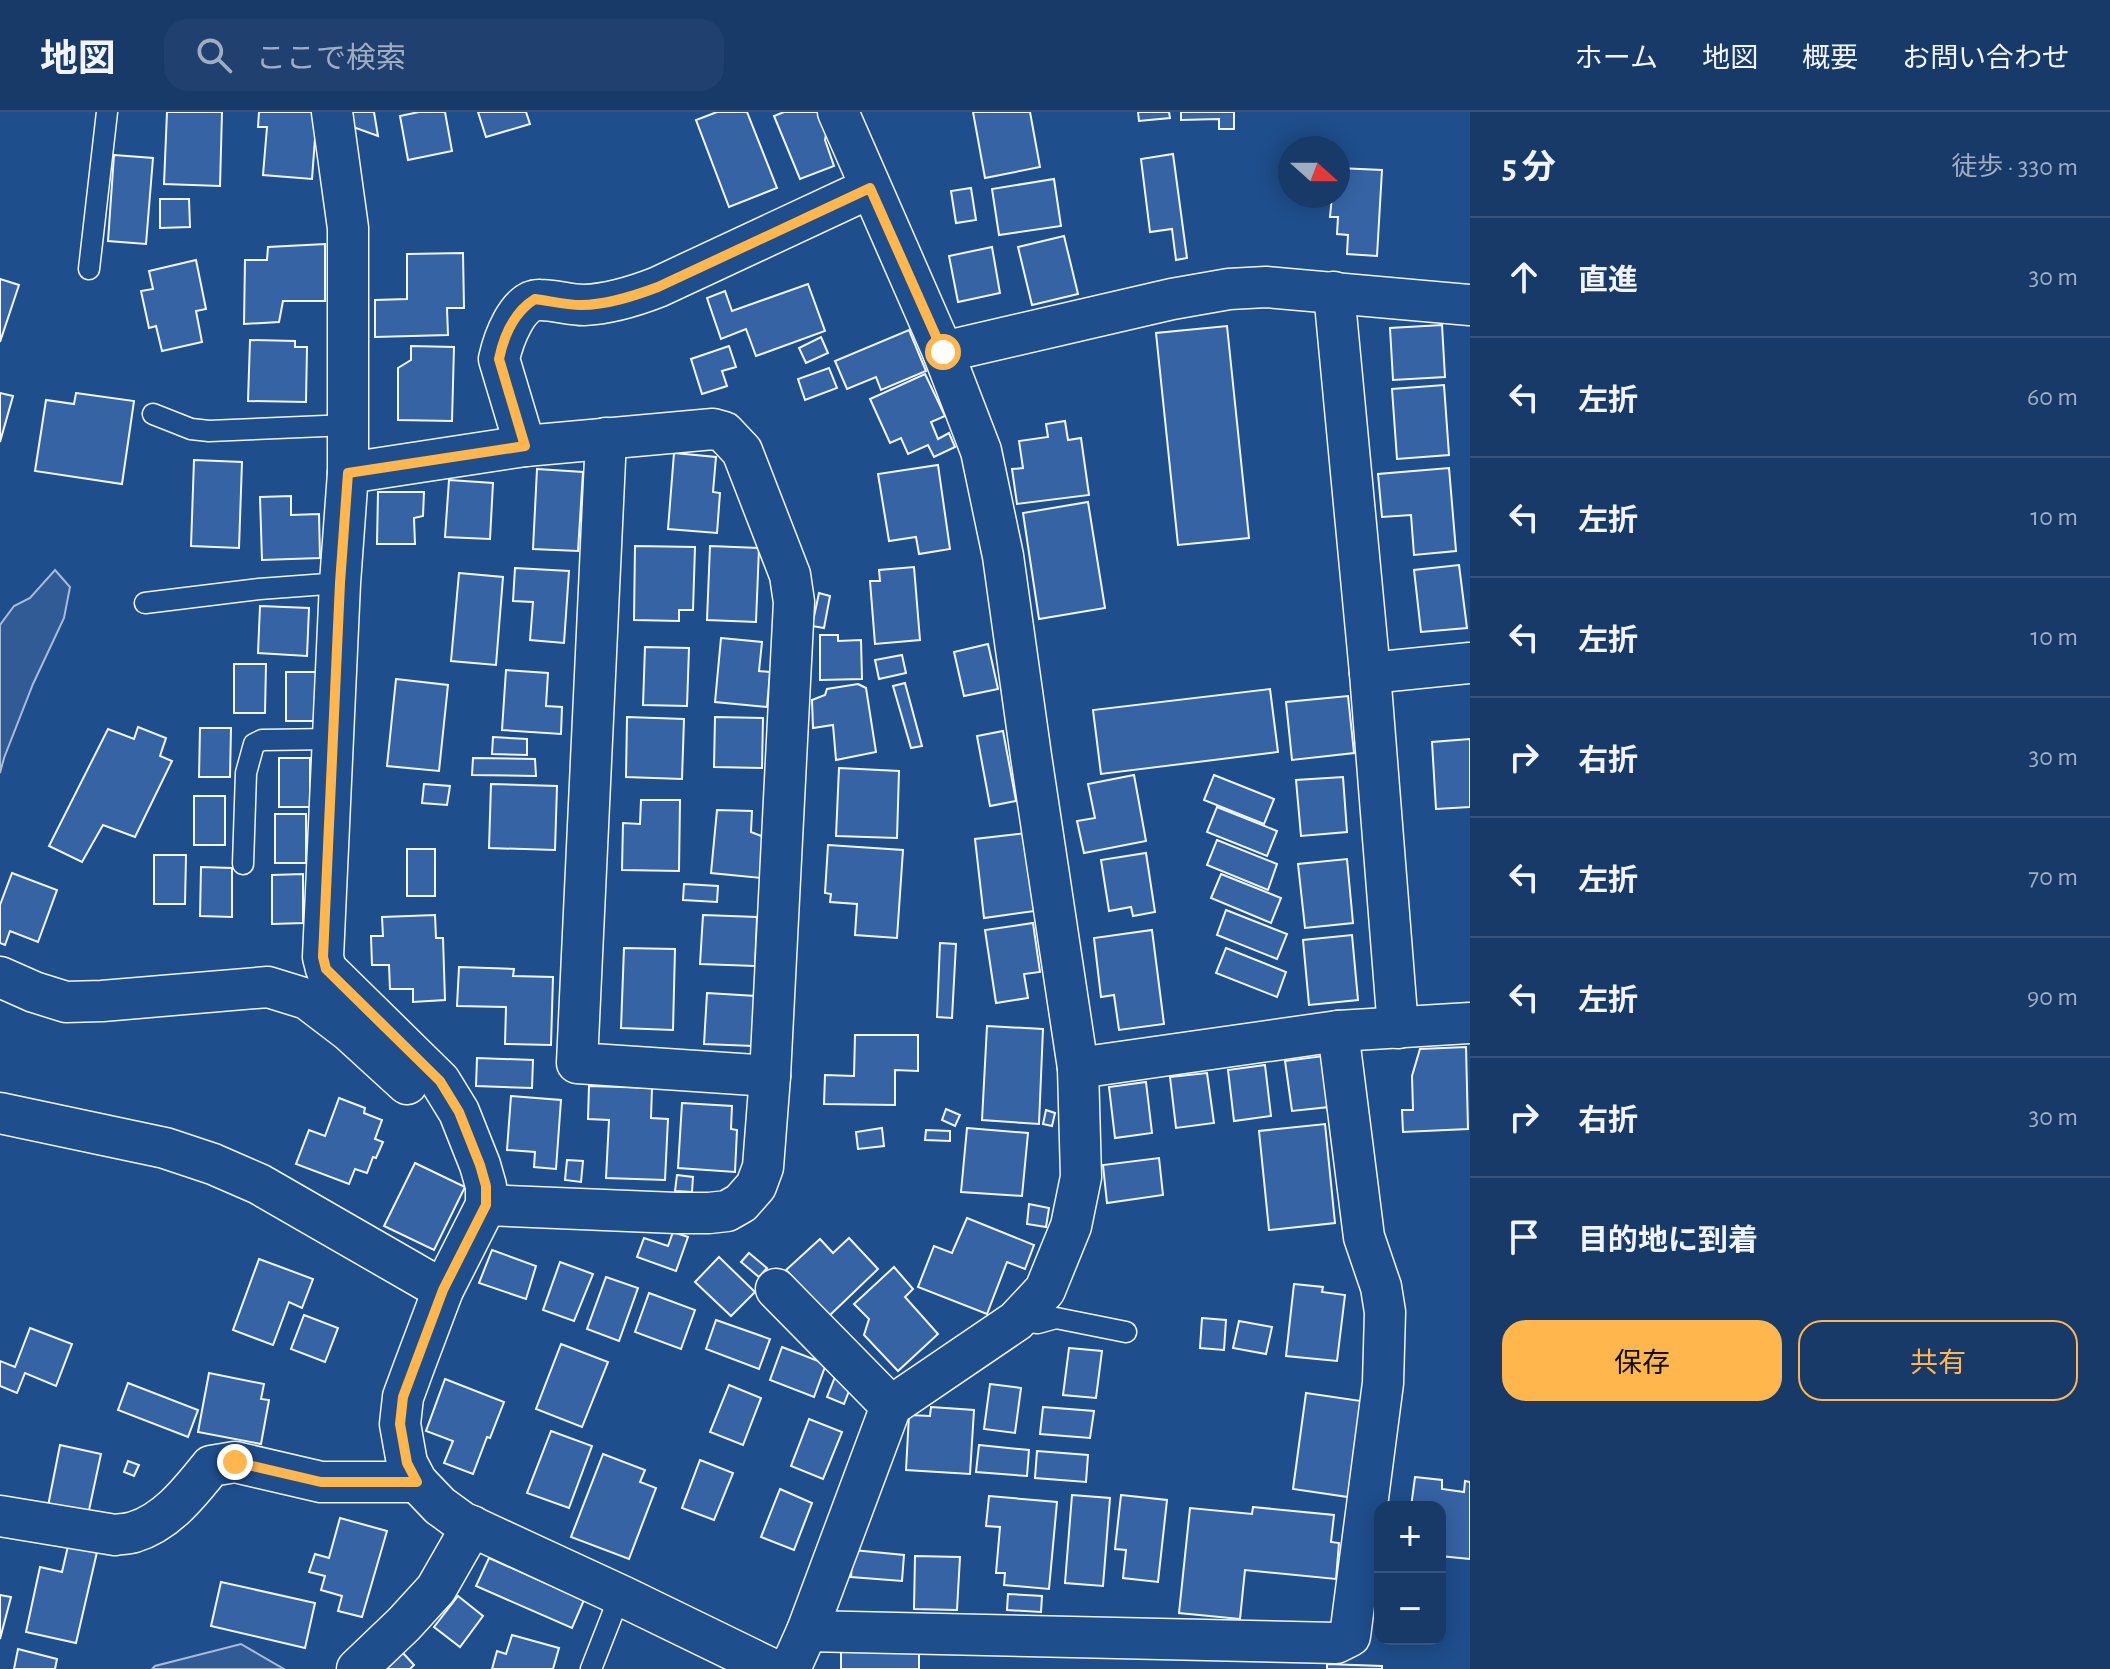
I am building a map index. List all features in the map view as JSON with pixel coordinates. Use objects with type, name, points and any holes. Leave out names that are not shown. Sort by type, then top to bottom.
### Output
[{"type":"street","points":[[332,112],[348,228],[348,473],[323,957],[326,969],[440,1081],[459,1112],[486,1186],[486,1205],[443,1290],[403,1397],[400,1424],[407,1463],[417,1482],[440,1506],[462,1522],[772,1669]]},
{"type":"street","points":[[790,1669],[891,1406],[1016,1321],[1045,1290],[1071,1226],[1081,1177],[1078,1068],[1003,556],[981,451],[943,352],[838,112]]},
{"type":"street","points":[[525,446],[499,359],[502,345],[518,312],[526,305],[535,299],[562,304],[596,304],[637,295],[870,188]]},
{"type":"street","points":[[943,352],[1172,299],[1229,289],[1266,287],[1470,305]]},
{"type":"street","points":[[1334,292],[1370,673],[1398,1028]]},
{"type":"street","points":[[348,473],[525,446],[713,429],[724,432],[742,451],[790,575],[794,602],[770,1076],[763,1167],[756,1186],[741,1203],[727,1211],[676,1213],[486,1205]]},
{"type":"street","points":[[606,438],[577,1063],[770,1076]]},
{"type":"street","points":[[1370,673],[1470,663]]},
{"type":"street","points":[[0,977],[66,1002],[268,987],[307,999],[349,1031],[470,1140]]},
{"type":"street","points":[[1078,1068],[1338,1031],[1470,1023]]},
{"type":"street","points":[[807,1631],[1336,1643],[1350,1636],[1383,1383],[1385,1312],[1381,1287],[1364,1237],[1338,1031]]},
{"type":"street","points":[[0,1113],[165,1148],[213,1164],[259,1184],[443,1290]]},
{"type":"street","points":[[776,1289],[891,1406]]},
{"type":"street","points":[[0,1516],[115,1535],[134,1533],[162,1518],[186,1497],[211,1466],[235,1462],[321,1482],[417,1482]]},
{"type":"street","points":[[357,1669],[436,1589],[472,1526]]},
{"type":"lane","points":[[89,269],[107,112]]},
{"type":"lane","points":[[153,414],[191,429],[209,431],[348,425]]},
{"type":"lane","points":[[145,603],[340,583]]},
{"type":"lane","points":[[243,864],[246,773],[254,744],[262,740],[333,739]]},
{"type":"lane","points":[[1016,1321],[1038,1323],[1056,1318],[1126,1332]]},
{"type":"lane","points":[[591,1669],[620,1595]]},
{"type":"shaded area","points":[[55,570],[70,587],[64,618],[33,684],[0,773],[0,625],[14,606],[30,598]]},
{"type":"shaded area","points":[[241,1644],[284,1669],[152,1669],[155,1666]]},
{"type":"building","points":[[167,112],[222,112],[220,186],[164,184]]},
{"type":"building","points":[[259,112],[317,112],[312,179],[263,175],[267,127],[258,127]]},
{"type":"building","points":[[350,112],[374,112],[378,136],[353,127]]},
{"type":"building","points":[[445,112],[452,151],[408,160],[400,116]]},
{"type":"building","points":[[478,112],[526,112],[530,124],[486,137]]},
{"type":"building","points":[[717,112],[747,112],[777,188],[729,207],[696,120]]},
{"type":"building","points":[[784,112],[820,112],[827,129],[825,140],[834,166],[800,179],[774,116]]},
{"type":"building","points":[[973,112],[1030,112],[1040,167],[985,178]]},
{"type":"building","points":[[1138,112],[1169,112],[1170,118],[1139,121]]},
{"type":"building","points":[[1181,112],[1234,112],[1234,129],[1219,129],[1219,119],[1181,120]]},
{"type":"building","points":[[1173,154],[1187,258],[1176,260],[1172,229],[1150,232],[1141,159]]},
{"type":"building","points":[[114,155],[153,158],[146,244],[108,241]]},
{"type":"building","points":[[1350,169],[1382,170],[1377,256],[1347,254],[1348,235],[1337,234],[1338,217],[1330,217],[1331,208],[1350,208]]},
{"type":"building","points":[[1054,179],[1061,226],[999,235],[992,189]]},
{"type":"building","points":[[971,188],[976,220],[956,223],[951,191]]},
{"type":"building","points":[[160,199],[189,199],[190,227],[160,228]]},
{"type":"building","points":[[1064,236],[1078,294],[1032,305],[1018,247]]},
{"type":"building","points":[[325,244],[325,301],[283,301],[279,322],[244,324],[245,260],[267,260],[268,247]]},
{"type":"building","points":[[992,247],[1000,293],[958,302],[949,256]]},
{"type":"building","points":[[463,253],[464,308],[447,308],[448,335],[375,337],[375,300],[407,299],[407,254]]},
{"type":"building","points":[[196,260],[206,309],[196,311],[202,342],[162,351],[156,326],[149,328],[141,291],[153,289],[149,271]]},
{"type":"building","points":[[0,279],[19,285],[0,342]]},
{"type":"building","points":[[808,284],[825,331],[756,356],[746,329],[721,339],[707,298],[725,291],[732,311]]},
{"type":"building","points":[[1442,325],[1445,377],[1393,380],[1390,328]]},
{"type":"building","points":[[1227,326],[1249,538],[1178,545],[1156,333]]},
{"type":"building","points":[[909,330],[926,371],[881,390],[876,377],[847,389],[835,361]]},
{"type":"building","points":[[821,337],[828,353],[806,363],[799,348]]},
{"type":"building","points":[[250,340],[295,341],[295,347],[307,347],[306,402],[248,401]]},
{"type":"building","points":[[411,346],[454,347],[452,421],[398,420],[398,368],[411,360]]},
{"type":"building","points":[[729,346],[736,367],[722,371],[727,386],[702,394],[691,359]]},
{"type":"building","points":[[829,368],[837,388],[805,400],[798,379]]},
{"type":"building","points":[[925,374],[945,416],[931,422],[938,439],[949,433],[955,447],[934,457],[928,445],[908,454],[901,438],[890,443],[870,399]]},
{"type":"building","points":[[1444,385],[1449,455],[1397,459],[1392,389]]},
{"type":"building","points":[[0,393],[13,396],[0,442]]},
{"type":"building","points":[[76,393],[134,401],[122,484],[35,471],[46,400],[74,404]]},
{"type":"building","points":[[1065,421],[1068,440],[1081,438],[1089,495],[1017,504],[1012,469],[1023,468],[1019,441],[1048,437],[1046,424]]},
{"type":"building","points":[[674,453],[716,457],[713,492],[720,493],[717,533],[668,529]]},
{"type":"building","points":[[194,460],[242,462],[239,548],[191,546]]},
{"type":"building","points":[[938,465],[950,549],[919,554],[916,537],[889,541],[878,474]]},
{"type":"building","points":[[1449,468],[1456,551],[1414,555],[1411,515],[1382,517],[1378,474]]},
{"type":"building","points":[[537,469],[583,472],[578,551],[533,549]]},
{"type":"building","points":[[449,480],[493,483],[490,539],[445,537]]},
{"type":"building","points":[[378,492],[424,492],[423,516],[414,518],[415,544],[377,544]]},
{"type":"building","points":[[291,496],[291,515],[319,514],[320,558],[262,560],[260,497]]},
{"type":"building","points":[[1088,502],[1105,608],[1039,619],[1023,513]]},
{"type":"building","points":[[635,546],[695,547],[693,610],[679,610],[679,621],[634,620]]},
{"type":"building","points":[[710,546],[759,548],[756,622],[707,620]]},
{"type":"building","points":[[1459,565],[1467,628],[1421,632],[1414,570]]},
{"type":"building","points":[[914,567],[920,640],[875,644],[870,581],[880,581],[879,570]]},
{"type":"building","points":[[515,568],[569,571],[564,643],[530,640],[533,602],[513,601]]},
{"type":"building","points":[[459,573],[503,577],[496,665],[451,661]]},
{"type":"building","points":[[819,593],[830,596],[824,628],[812,626]]},
{"type":"building","points":[[260,606],[309,608],[307,656],[258,653]]},
{"type":"building","points":[[820,635],[838,635],[838,641],[861,640],[862,679],[820,680]]},
{"type":"building","points":[[721,638],[762,642],[759,671],[770,672],[767,707],[715,702]]},
{"type":"building","points":[[988,644],[998,689],[964,696],[954,652]]},
{"type":"building","points":[[645,647],[689,648],[687,706],[643,705]]},
{"type":"building","points":[[902,655],[906,673],[879,679],[875,660]]},
{"type":"building","points":[[234,664],[266,664],[265,713],[234,713]]},
{"type":"building","points":[[506,670],[548,673],[546,706],[562,707],[561,734],[502,730]]},
{"type":"building","points":[[286,672],[318,672],[317,721],[286,721]]},
{"type":"building","points":[[396,679],[448,685],[439,771],[387,766]]},
{"type":"building","points":[[905,683],[922,746],[911,748],[893,686]]},
{"type":"building","points":[[858,684],[866,688],[876,752],[836,760],[833,725],[813,728],[812,700],[825,695],[827,689]]},
{"type":"building","points":[[1270,689],[1278,752],[1101,774],[1093,710]]},
{"type":"building","points":[[1348,696],[1354,753],[1292,760],[1286,702]]},
{"type":"building","points":[[627,717],[684,719],[682,779],[626,777]]},
{"type":"building","points":[[715,717],[763,718],[762,768],[714,767]]},
{"type":"building","points":[[138,727],[166,738],[160,756],[172,761],[135,837],[103,825],[82,862],[49,846],[108,729],[134,739]]},
{"type":"building","points":[[200,728],[231,728],[230,777],[199,777]]},
{"type":"building","points":[[1003,731],[1016,801],[990,806],[977,736]]},
{"type":"building","points":[[493,737],[527,739],[527,755],[492,754]]},
{"type":"building","points":[[1470,739],[1470,807],[1436,809],[1432,742]]},
{"type":"building","points":[[279,758],[310,758],[310,807],[279,807]]},
{"type":"building","points":[[473,758],[535,759],[536,776],[472,775]]},
{"type":"building","points":[[839,768],[899,771],[897,838],[836,836]]},
{"type":"building","points":[[1134,775],[1146,841],[1084,853],[1077,821],[1095,818],[1088,784]]},
{"type":"building","points":[[1214,775],[1274,799],[1264,824],[1204,800]]},
{"type":"building","points":[[1343,777],[1347,832],[1301,836],[1296,780]]},
{"type":"building","points":[[424,784],[450,786],[447,805],[422,803]]},
{"type":"building","points":[[491,784],[557,786],[555,850],[489,848]]},
{"type":"building","points":[[194,796],[225,796],[225,845],[194,845]]},
{"type":"building","points":[[641,800],[680,800],[679,871],[622,870],[623,823],[640,824]]},
{"type":"building","points":[[1217,807],[1277,831],[1267,856],[1207,832]]},
{"type":"building","points":[[717,810],[752,811],[751,832],[764,837],[761,878],[711,873]]},
{"type":"building","points":[[275,814],[306,814],[306,863],[275,863]]},
{"type":"building","points":[[1026,833],[1035,911],[984,918],[975,839]]},
{"type":"building","points":[[1217,840],[1277,864],[1268,890],[1207,865]]},
{"type":"building","points":[[828,845],[903,850],[897,938],[855,935],[857,904],[830,902],[831,894],[825,893]]},
{"type":"building","points":[[407,849],[435,849],[435,896],[407,896]]},
{"type":"building","points":[[1146,853],[1155,912],[1133,916],[1131,907],[1109,911],[1101,860]]},
{"type":"building","points":[[154,855],[186,855],[185,904],[154,904]]},
{"type":"building","points":[[1347,859],[1353,923],[1305,928],[1298,864]]},
{"type":"building","points":[[201,867],[232,868],[232,917],[200,916]]},
{"type":"building","points":[[12,873],[57,890],[38,942],[10,931],[5,945],[0,943],[0,905]]},
{"type":"building","points":[[303,874],[303,923],[272,924],[272,875]]},
{"type":"building","points":[[1221,874],[1281,898],[1271,923],[1211,898]]},
{"type":"building","points":[[684,884],[718,886],[717,902],[683,900]]},
{"type":"building","points":[[1226,910],[1287,934],[1277,959],[1217,935]]},
{"type":"building","points":[[435,915],[436,938],[443,938],[445,1000],[413,1002],[413,989],[390,989],[389,965],[372,965],[371,936],[383,936],[382,917]]},
{"type":"building","points":[[703,915],[757,917],[755,966],[700,964]]},
{"type":"building","points":[[1033,923],[1040,972],[1024,974],[1028,998],[996,1003],[985,930]]},
{"type":"building","points":[[1152,930],[1164,1024],[1119,1030],[1114,995],[1101,997],[1094,938]]},
{"type":"building","points":[[1352,935],[1358,1000],[1309,1005],[1303,940]]},
{"type":"building","points":[[940,943],[956,944],[952,1018],[937,1017]]},
{"type":"building","points":[[624,948],[675,949],[673,1030],[621,1028]]},
{"type":"building","points":[[1226,948],[1286,972],[1277,997],[1216,973]]},
{"type":"building","points":[[459,967],[514,969],[513,976],[553,977],[551,1045],[505,1044],[506,1007],[457,1006]]},
{"type":"building","points":[[707,993],[756,996],[753,1046],[704,1044]]},
{"type":"building","points":[[987,1026],[1043,1029],[1039,1124],[982,1120]]},
{"type":"building","points":[[855,1035],[918,1035],[918,1071],[895,1070],[895,1105],[824,1104],[825,1075],[854,1076]]},
{"type":"building","points":[[1466,1047],[1468,1129],[1403,1132],[1402,1110],[1413,1110],[1412,1076],[1420,1049]]},
{"type":"building","points":[[1323,1056],[1329,1107],[1292,1111],[1285,1061]]},
{"type":"building","points":[[477,1058],[533,1060],[532,1088],[476,1086]]},
{"type":"building","points":[[1265,1065],[1271,1116],[1234,1121],[1228,1070]]},
{"type":"building","points":[[1207,1073],[1214,1123],[1176,1128],[1170,1077]]},
{"type":"building","points":[[1146,1082],[1152,1133],[1115,1138],[1109,1087]]},
{"type":"building","points":[[589,1086],[652,1088],[651,1118],[668,1119],[665,1180],[606,1178],[609,1120],[588,1119]]},
{"type":"building","points":[[511,1096],[561,1100],[556,1169],[534,1167],[535,1152],[507,1150]]},
{"type":"building","points":[[339,1098],[365,1108],[364,1113],[382,1120],[375,1139],[383,1142],[376,1158],[373,1157],[367,1173],[355,1169],[349,1184],[296,1164],[309,1130],[325,1136]]},
{"type":"building","points":[[682,1103],[732,1106],[731,1129],[737,1130],[735,1172],[678,1168]]},
{"type":"building","points":[[946,1109],[960,1115],[955,1126],[942,1120]]},
{"type":"building","points":[[1046,1110],[1055,1113],[1052,1126],[1043,1124]]},
{"type":"building","points":[[1325,1124],[1335,1223],[1269,1230],[1259,1131]]},
{"type":"building","points":[[882,1128],[884,1146],[858,1149],[856,1132]]},
{"type":"building","points":[[967,1128],[1028,1133],[1022,1196],[961,1192]]},
{"type":"building","points":[[926,1130],[950,1131],[950,1141],[925,1140]]},
{"type":"building","points":[[1159,1158],[1163,1195],[1107,1203],[1103,1165]]},
{"type":"building","points":[[567,1160],[583,1161],[581,1182],[565,1180]]},
{"type":"building","points":[[415,1163],[465,1187],[434,1250],[384,1226]]},
{"type":"building","points":[[677,1175],[693,1177],[692,1192],[675,1191]]},
{"type":"building","points":[[1029,1204],[1049,1208],[1046,1227],[1027,1224]]},
{"type":"building","points":[[967,1218],[1034,1245],[1025,1269],[1007,1262],[987,1314],[918,1287],[934,1246],[952,1253]]},
{"type":"building","points":[[673,1232],[688,1237],[676,1271],[637,1257],[644,1238],[668,1246]]},
{"type":"building","points":[[849,1238],[878,1269],[829,1316],[786,1270],[820,1239],[833,1253]]},
{"type":"building","points":[[492,1250],[536,1266],[526,1299],[479,1283]]},
{"type":"building","points":[[749,1253],[767,1268],[759,1277],[741,1262]]},
{"type":"building","points":[[719,1257],[755,1292],[731,1316],[695,1282]]},
{"type":"building","points":[[259,1259],[313,1279],[302,1308],[289,1302],[273,1345],[233,1330]]},
{"type":"building","points":[[560,1262],[593,1274],[574,1321],[543,1310]]},
{"type":"building","points":[[894,1267],[913,1289],[905,1297],[938,1334],[898,1371],[864,1335],[869,1319],[854,1304]]},
{"type":"building","points":[[606,1277],[638,1288],[619,1341],[587,1329]]},
{"type":"building","points":[[1294,1284],[1323,1287],[1322,1292],[1345,1295],[1337,1361],[1286,1356]]},
{"type":"building","points":[[649,1293],[695,1310],[681,1349],[635,1332]]},
{"type":"building","points":[[304,1315],[338,1328],[325,1362],[291,1349]]},
{"type":"building","points":[[1202,1318],[1226,1320],[1224,1350],[1200,1348]]},
{"type":"building","points":[[716,1320],[770,1339],[759,1369],[706,1349]]},
{"type":"building","points":[[1239,1321],[1272,1327],[1266,1354],[1233,1348]]},
{"type":"building","points":[[30,1328],[72,1344],[56,1386],[25,1373],[17,1393],[0,1386],[0,1361],[15,1367]]},
{"type":"building","points":[[561,1344],[608,1362],[582,1427],[536,1409]]},
{"type":"building","points":[[782,1347],[826,1364],[814,1397],[770,1380]]},
{"type":"building","points":[[1069,1348],[1102,1351],[1096,1398],[1063,1395]]},
{"type":"building","points":[[209,1373],[264,1384],[261,1399],[269,1400],[261,1444],[198,1432]]},
{"type":"building","points":[[835,1377],[852,1383],[844,1404],[827,1397]]},
{"type":"building","points":[[445,1379],[504,1402],[473,1474],[444,1463],[453,1441],[426,1431]]},
{"type":"building","points":[[128,1383],[198,1410],[188,1437],[118,1410]]},
{"type":"building","points":[[990,1384],[1021,1388],[1015,1433],[984,1429]]},
{"type":"building","points":[[729,1385],[761,1398],[743,1445],[710,1432]]},
{"type":"building","points":[[1306,1393],[1361,1401],[1348,1497],[1293,1489]]},
{"type":"building","points":[[931,1407],[974,1410],[970,1474],[906,1470],[909,1415],[930,1416]]},
{"type":"building","points":[[1043,1407],[1094,1411],[1090,1438],[1040,1434]]},
{"type":"building","points":[[809,1419],[842,1432],[823,1479],[791,1466]]},
{"type":"building","points":[[551,1431],[592,1446],[569,1508],[527,1493]]},
{"type":"building","points":[[60,1445],[101,1454],[88,1515],[48,1506]]},
{"type":"building","points":[[979,1445],[1029,1450],[1027,1476],[976,1472]]},
{"type":"building","points":[[1037,1451],[1088,1455],[1086,1482],[1035,1478]]},
{"type":"building","points":[[603,1454],[645,1470],[640,1482],[656,1488],[629,1559],[571,1537]]},
{"type":"building","points":[[700,1460],[733,1473],[714,1520],[682,1508]]},
{"type":"building","points":[[128,1461],[139,1465],[134,1476],[124,1472]]},
{"type":"building","points":[[1415,1477],[1442,1480],[1442,1489],[1464,1492],[1465,1481],[1470,1482],[1470,1559],[1446,1557],[1446,1501],[1412,1501]]},
{"type":"building","points":[[780,1489],[812,1503],[794,1550],[761,1537]]},
{"type":"building","points":[[1072,1495],[1110,1498],[1103,1586],[1065,1583]]},
{"type":"building","points":[[1121,1495],[1167,1500],[1158,1582],[1123,1578],[1126,1550],[1115,1549]]},
{"type":"building","points":[[989,1496],[1057,1502],[1049,1589],[1004,1585],[1005,1573],[996,1573],[1000,1527],[986,1526]]},
{"type":"building","points":[[1253,1507],[1334,1515],[1331,1542],[1339,1543],[1336,1579],[1245,1570],[1240,1619],[1179,1613],[1190,1508],[1252,1514]]},
{"type":"building","points":[[340,1518],[387,1531],[362,1617],[338,1611],[342,1596],[321,1590],[325,1576],[309,1572],[315,1554],[329,1558]]},
{"type":"building","points":[[68,1546],[97,1552],[76,1643],[26,1632],[40,1567],[62,1572]]},
{"type":"building","points":[[853,1550],[904,1555],[902,1581],[851,1577]]},
{"type":"building","points":[[915,1556],[960,1557],[957,1610],[914,1609]]},
{"type":"building","points":[[489,1558],[584,1600],[572,1628],[476,1586]]},
{"type":"building","points":[[221,1582],[315,1603],[305,1648],[211,1626]]},
{"type":"building","points":[[1008,1594],[1042,1596],[1041,1612],[1007,1610]]},
{"type":"building","points":[[0,1595],[11,1597],[0,1639]]},
{"type":"building","points":[[458,1596],[483,1616],[460,1647],[434,1627]]},
{"type":"building","points":[[512,1635],[559,1648],[553,1669],[492,1669],[497,1651],[506,1654]]},
{"type":"building","points":[[18,1649],[57,1659],[55,1669],[14,1669]]},
{"type":"building","points":[[919,1651],[919,1669],[841,1669],[841,1652]]},
{"type":"building","points":[[403,1653],[414,1665],[410,1669],[385,1669]]},
{"type":"building","points":[[1327,1664],[1382,1666],[1382,1669],[1327,1669]]},
{"type":"route","points":[[235,1462],[321,1482],[417,1482],[407,1463],[400,1424],[403,1397],[443,1290],[486,1205],[486,1186],[480,1165],[451,1097],[419,1059],[326,969],[323,957],[348,473],[525,446],[499,359],[502,345],[518,312],[535,299],[581,305],[637,295],[870,188],[943,352]]}]
